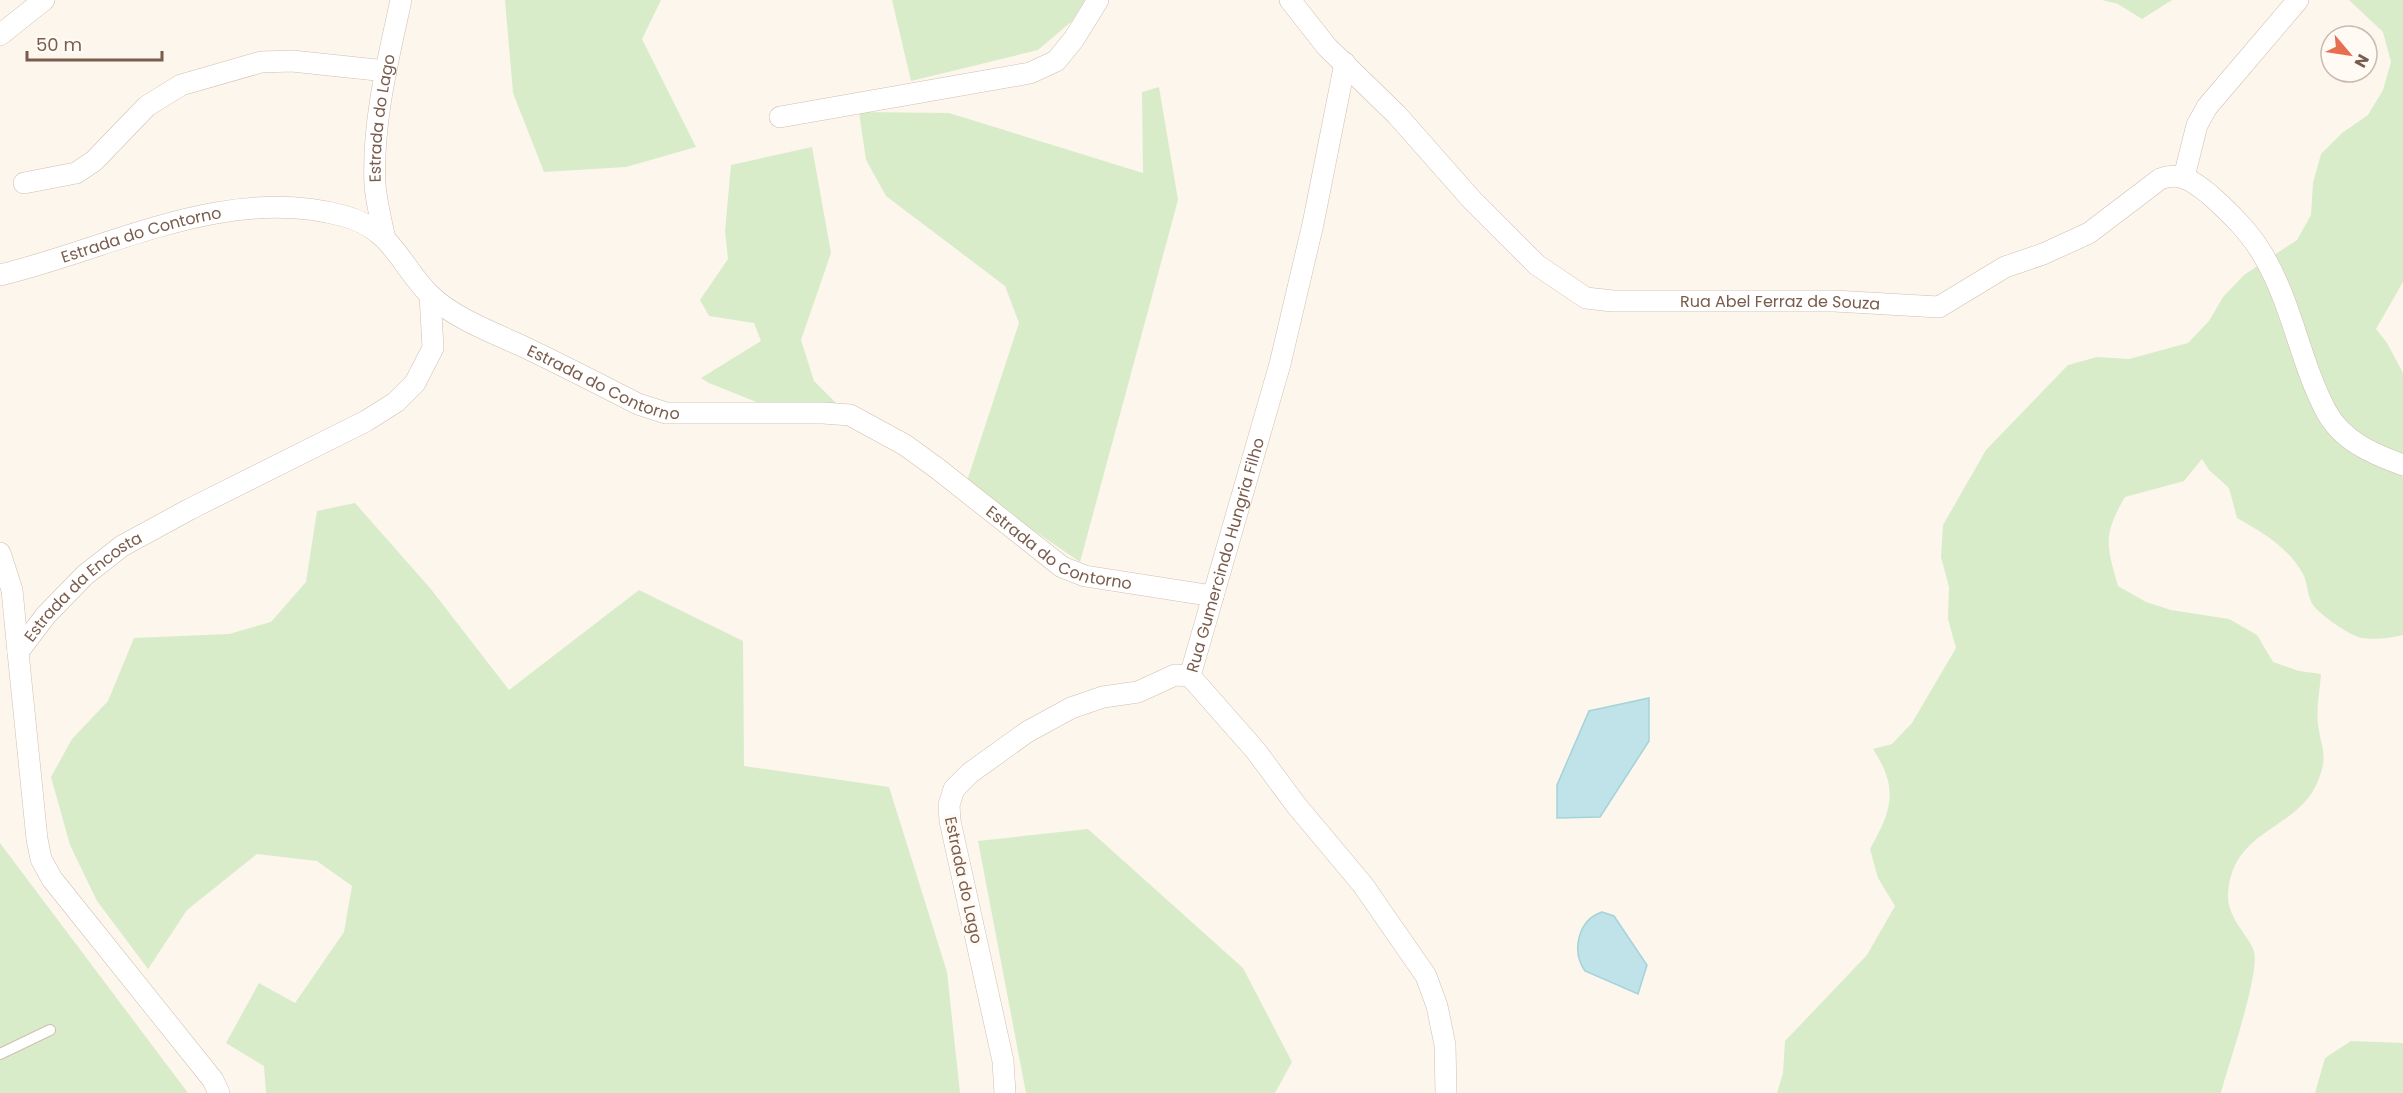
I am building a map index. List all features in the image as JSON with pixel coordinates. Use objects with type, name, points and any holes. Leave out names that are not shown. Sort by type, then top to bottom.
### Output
[{"type":"street","points":[[0,35],[44,0]]},
{"type":"street","name":"Estrada do Lago","points":[[384,235],[375,185],[377,140],[386,71],[401,0]]},
{"type":"street","points":[[780,117],[1030,73],[1056,61],[1074,39],[1098,0]]},
{"type":"street","points":[[1290,0],[1304,20],[1345,63]]},
{"type":"street","points":[[2298,0],[2206,107],[2197,125],[2184,177],[2215,200],[2264,255],[2327,412],[2348,438],[2375,454],[2403,465]]},
{"type":"street","points":[[24,183],[76,173],[94,161],[147,106],[181,85],[261,62],[292,62],[386,71]]},
{"type":"street","name":"Rua Abel Ferraz de Souza","points":[[1345,63],[1397,115],[1472,200],[1537,265],[1587,298],[1613,301],[1834,301],[1939,307],[2005,267],[2054,250],[2089,232],[2160,179],[2171,175],[2184,177]]},
{"type":"street","name":"Rua Gumercindo Hungria Filho","points":[[1345,63],[1313,225],[1280,364],[1190,676],[1256,751],[1296,805],[1363,885],[1426,976],[1437,1006],[1445,1045],[1446,1093]]},
{"type":"street","name":"Estrada do Contorno","points":[[0,275],[208,214],[267,208],[306,209],[346,217],[384,235],[430,295],[497,335],[654,411],[849,415],[905,445],[938,468],[1062,567],[1085,576],[1213,596]]},
{"type":"street","name":"Estrada da Encosta","points":[[219,1093],[213,1080],[51,879],[41,859],[34,819],[18,652],[46,615],[85,575],[122,546],[210,498],[366,421],[396,402],[416,383],[433,348],[430,295]]},
{"type":"street","points":[[0,553],[12,590],[18,652]]},
{"type":"street","name":"Estrada do Lago","points":[[1005,1093],[1003,1061],[950,821],[949,806],[954,789],[970,773],[1027,732],[1071,708],[1103,697],[1138,692],[1175,675],[1190,676]]},
{"type":"lane","points":[[0,1054],[50,1030]]},
{"type":"green space","points":[[505,0],[661,0],[642,39],[696,147],[626,167],[544,172],[513,93]]},
{"type":"green space","points":[[892,0],[1085,0],[1072,21],[1038,50],[911,81]]},
{"type":"green space","points":[[2102,0],[2172,0],[2142,19],[2118,4]]},
{"type":"green space","points":[[2349,0],[2403,0],[2403,282],[2376,329],[2387,343],[2403,373],[2403,635],[2362,638],[2343,629],[2322,614],[2313,605],[2305,578],[2297,565],[2283,549],[2237,518],[2229,488],[2209,470],[2202,459],[2184,481],[2125,497],[2110,531],[2109,549],[2118,586],[2146,602],[2171,610],[2229,619],[2257,635],[2273,662],[2299,671],[2321,674],[2318,718],[2324,758],[2318,781],[2309,798],[2253,842],[2241,856],[2232,872],[2228,894],[2231,911],[2254,951],[2255,963],[2248,999],[2221,1093],[1777,1093],[1783,1073],[1785,1041],[1867,955],[1895,906],[1878,878],[1870,849],[1883,823],[1890,799],[1887,776],[1873,749],[1892,744],[1912,723],[1956,648],[1948,619],[1949,587],[1941,557],[1943,525],[1986,450],[2068,365],[2097,357],[2129,359],[2188,343],[2209,321],[2223,297],[2244,275],[2297,240],[2311,215],[2313,183],[2321,154],[2342,133],[2368,115],[2383,90],[2391,62],[2383,32],[2379,28],[2379,24],[2374,24]]},
{"type":"green space","points":[[1159,87],[1178,200],[1080,562],[966,484],[1019,323],[1005,286],[886,196],[866,160],[859,112],[949,113],[1143,173],[1142,92]]},
{"type":"green space","points":[[812,147],[831,253],[801,340],[814,381],[845,412],[764,405],[701,378],[761,341],[754,323],[709,316],[700,300],[728,259],[725,231],[731,165]]},
{"type":"green space","points":[[355,503],[430,588],[509,690],[639,590],[743,641],[744,766],[889,787],[947,972],[960,1093],[266,1093],[264,1066],[226,1043],[259,983],[295,1003],[344,932],[352,886],[317,861],[257,854],[187,910],[148,969],[97,901],[70,845],[51,777],[72,739],[108,701],[134,638],[229,634],[271,622],[306,582],[317,511]]},
{"type":"green space","points":[[1088,829],[1243,968],[1292,1062],[1275,1093],[1026,1093],[978,841]]},
{"type":"green space","points":[[0,843],[188,1093],[0,1093]]},
{"type":"green space","points":[[2351,1041],[2403,1043],[2403,1093],[2315,1093],[2325,1058]]},
{"type":"water","points":[[1649,698],[1649,741],[1600,817],[1557,818],[1557,785],[1589,711]]},
{"type":"water","points":[[1602,912],[1614,916],[1647,965],[1638,994],[1585,971],[1581,963],[1578,946],[1582,929],[1594,916]]}]
